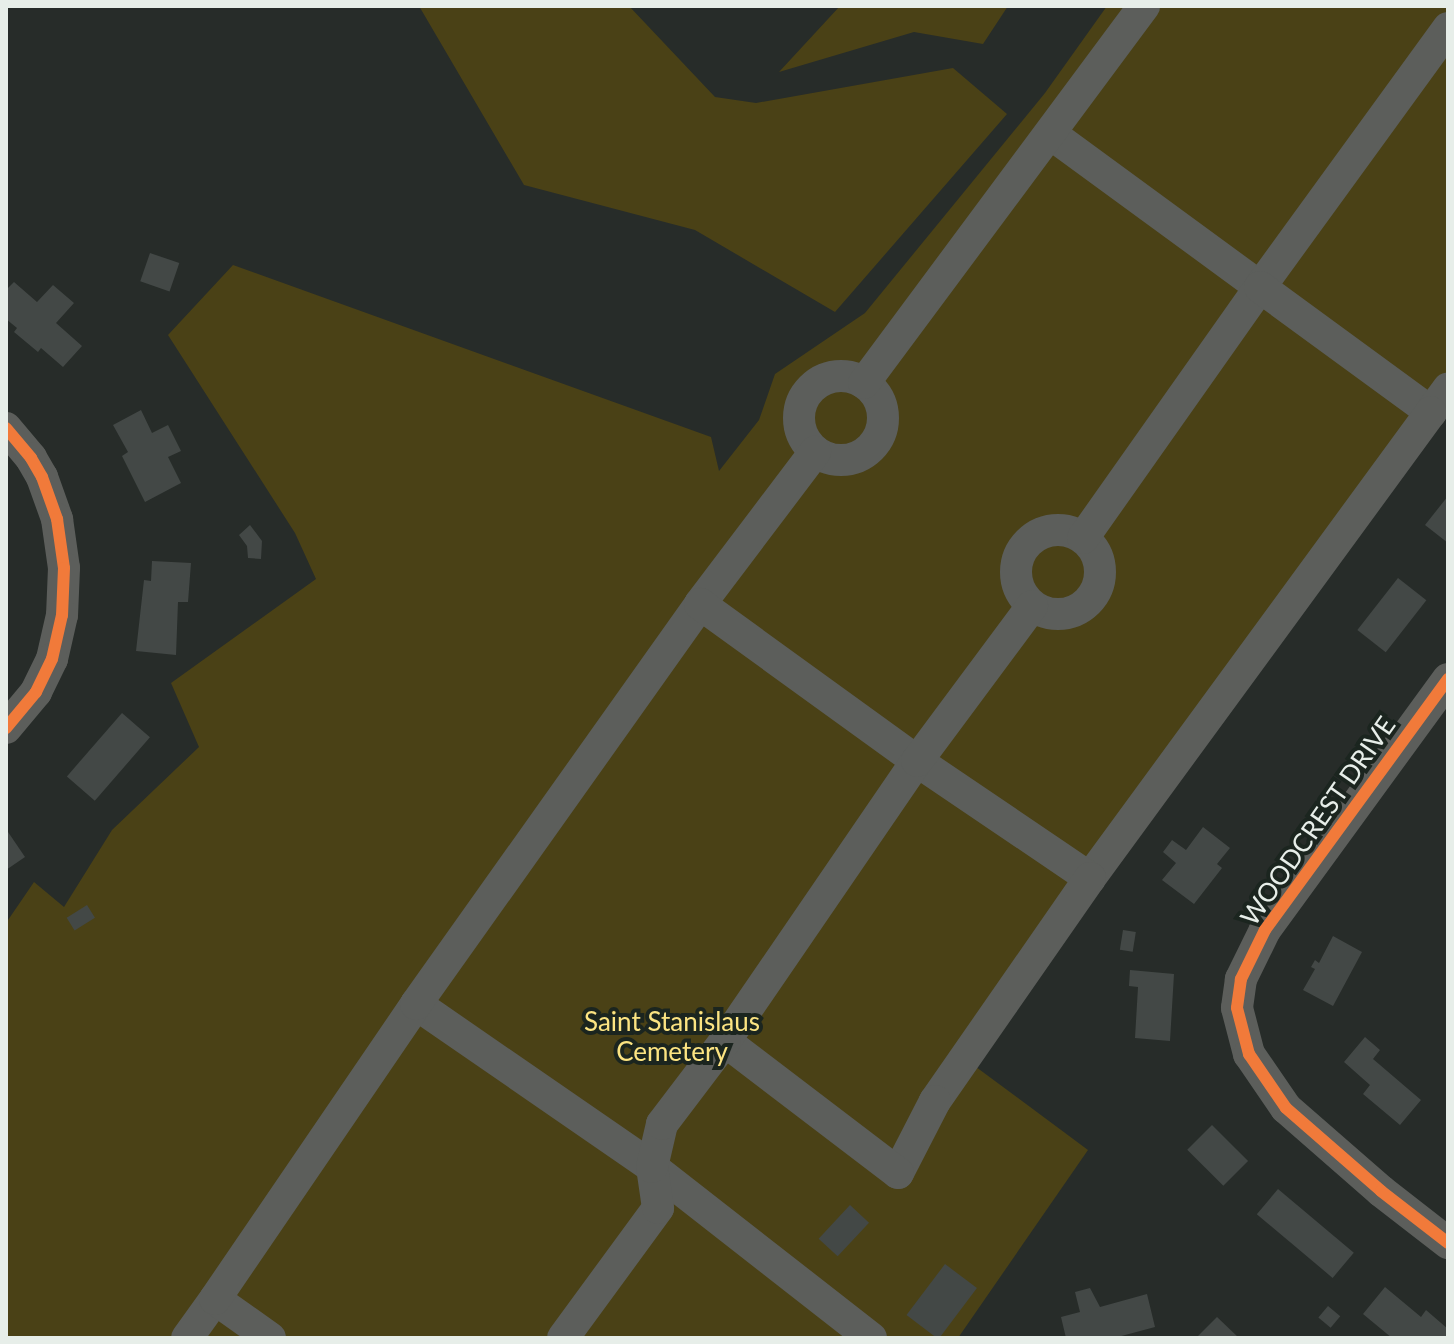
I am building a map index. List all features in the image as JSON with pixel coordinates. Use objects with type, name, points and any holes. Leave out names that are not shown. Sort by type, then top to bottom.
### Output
[{"type":"street","points":[[864,383],[1144,6]]},
{"type":"street","points":[[1083,538],[1448,28]]},
{"type":"street","points":[[725,1041],[898,1173],[935,1101],[1090,878],[1440,400],[1260,287],[1051,134]]},
{"type":"street","points":[[837,376],[864,383],[874,393],[883,417],[875,443],[854,458],[827,458],[815,452],[800,429],[803,400],[823,380],[837,376]]},
{"type":"street","points":[[6,428],[31,458],[51,498],[62,543],[64,592],[58,637],[45,676],[26,707],[6,728]]},
{"type":"street","points":[[187,1338],[416,1004],[700,604],[815,452]]},
{"type":"street","points":[[1055,530],[1083,538],[1098,559],[1100,573],[1092,598],[1070,613],[1043,613],[1032,606],[1016,582],[1020,553],[1029,541],[1055,530]]},
{"type":"street","points":[[700,604],[917,761],[1090,878]]},
{"type":"street","points":[[563,1338],[658,1208],[652,1167],[662,1124],[725,1041],[917,761],[1032,606]]},
{"type":"street","name":"WOODCREST DRIVE","points":[[1448,679],[1265,930],[1241,979],[1237,1008],[1249,1054],[1267,1085],[1286,1108],[1381,1191],[1448,1243]]},
{"type":"street","points":[[416,1004],[652,1167],[871,1338]]},
{"type":"street","points":[[215,1299],[270,1338]]},
{"type":"green space","points":[[419,6],[629,6],[715,97],[756,103],[953,68],[1007,114],[835,312],[695,230],[524,185]]},
{"type":"green space","points":[[840,6],[1008,6],[983,44],[914,32],[779,72]]},
{"type":"green space","name":"Saint Stanislaus Cemetery","points":[[1107,6],[1448,6],[1448,410],[972,1064],[1088,1150],[958,1338],[6,1338],[6,923],[34,882],[64,907],[112,830],[199,747],[171,683],[316,579],[295,533],[168,335],[233,265],[711,437],[719,471],[759,420],[775,374],[865,313],[1045,93]]},
{"type":"building","points":[[150,253],[179,263],[170,291],[140,281]]},
{"type":"building","points":[[14,282],[37,302],[53,285],[74,303],[56,323],[82,346],[63,367],[41,348],[38,352],[14,332],[17,328],[6,319],[6,290]]},
{"type":"building","points":[[141,410],[152,433],[168,425],[181,451],[168,457],[181,483],[145,502],[122,456],[128,452],[113,425]]},
{"type":"building","points":[[1448,496],[1448,543],[1425,525]]},
{"type":"building","points":[[250,525],[262,541],[261,559],[248,558],[247,546],[239,535]]},
{"type":"building","points":[[152,561],[191,563],[188,602],[178,602],[176,655],[136,651],[144,580],[151,581]]},
{"type":"building","points":[[1398,578],[1426,600],[1386,652],[1357,630]]},
{"type":"building","points":[[122,713],[150,737],[95,801],[67,776]]},
{"type":"building","points":[[1203,827],[1230,848],[1217,864],[1222,868],[1194,904],[1162,880],[1176,863],[1163,852],[1172,840],[1186,850]]},
{"type":"building","points":[[6,829],[25,857],[6,870]]},
{"type":"building","points":[[87,905],[95,918],[75,930],[67,918]]},
{"type":"building","points":[[1123,930],[1136,932],[1133,952],[1120,950]]},
{"type":"building","points":[[1333,936],[1362,952],[1333,1006],[1303,990],[1315,969],[1311,967],[1315,960],[1319,963]]},
{"type":"building","points":[[1130,970],[1174,974],[1170,1041],[1135,1038],[1138,987],[1129,986]]},
{"type":"building","points":[[1365,1037],[1380,1050],[1373,1059],[1421,1100],[1400,1125],[1363,1094],[1370,1085],[1344,1062]]},
{"type":"building","points":[[1212,1125],[1248,1161],[1223,1186],[1187,1150]]},
{"type":"building","points":[[1278,1189],[1354,1253],[1333,1278],[1257,1214]]},
{"type":"building","points":[[850,1205],[869,1223],[838,1256],[819,1239]]},
{"type":"building","points":[[945,1264],[977,1288],[939,1338],[906,1315]]},
{"type":"building","points":[[1385,1287],[1421,1317],[1426,1310],[1448,1329],[1446,1338],[1392,1338],[1363,1314]]},
{"type":"building","points":[[1090,1288],[1100,1307],[1147,1294],[1155,1327],[1114,1338],[1066,1338],[1061,1317],[1080,1312],[1075,1292]]},
{"type":"building","points":[[1328,1306],[1340,1316],[1331,1328],[1318,1317]]},
{"type":"building","points":[[1217,1317],[1239,1338],[1196,1338]]},
{"type":"cycle path","points":[[6,428],[42,477],[57,519],[64,568],[62,615],[52,659],[36,692],[6,728]]},
{"type":"cycle path","points":[[1448,679],[1265,930],[1241,979],[1237,1008],[1249,1054],[1286,1108],[1381,1191],[1448,1243]]}]
